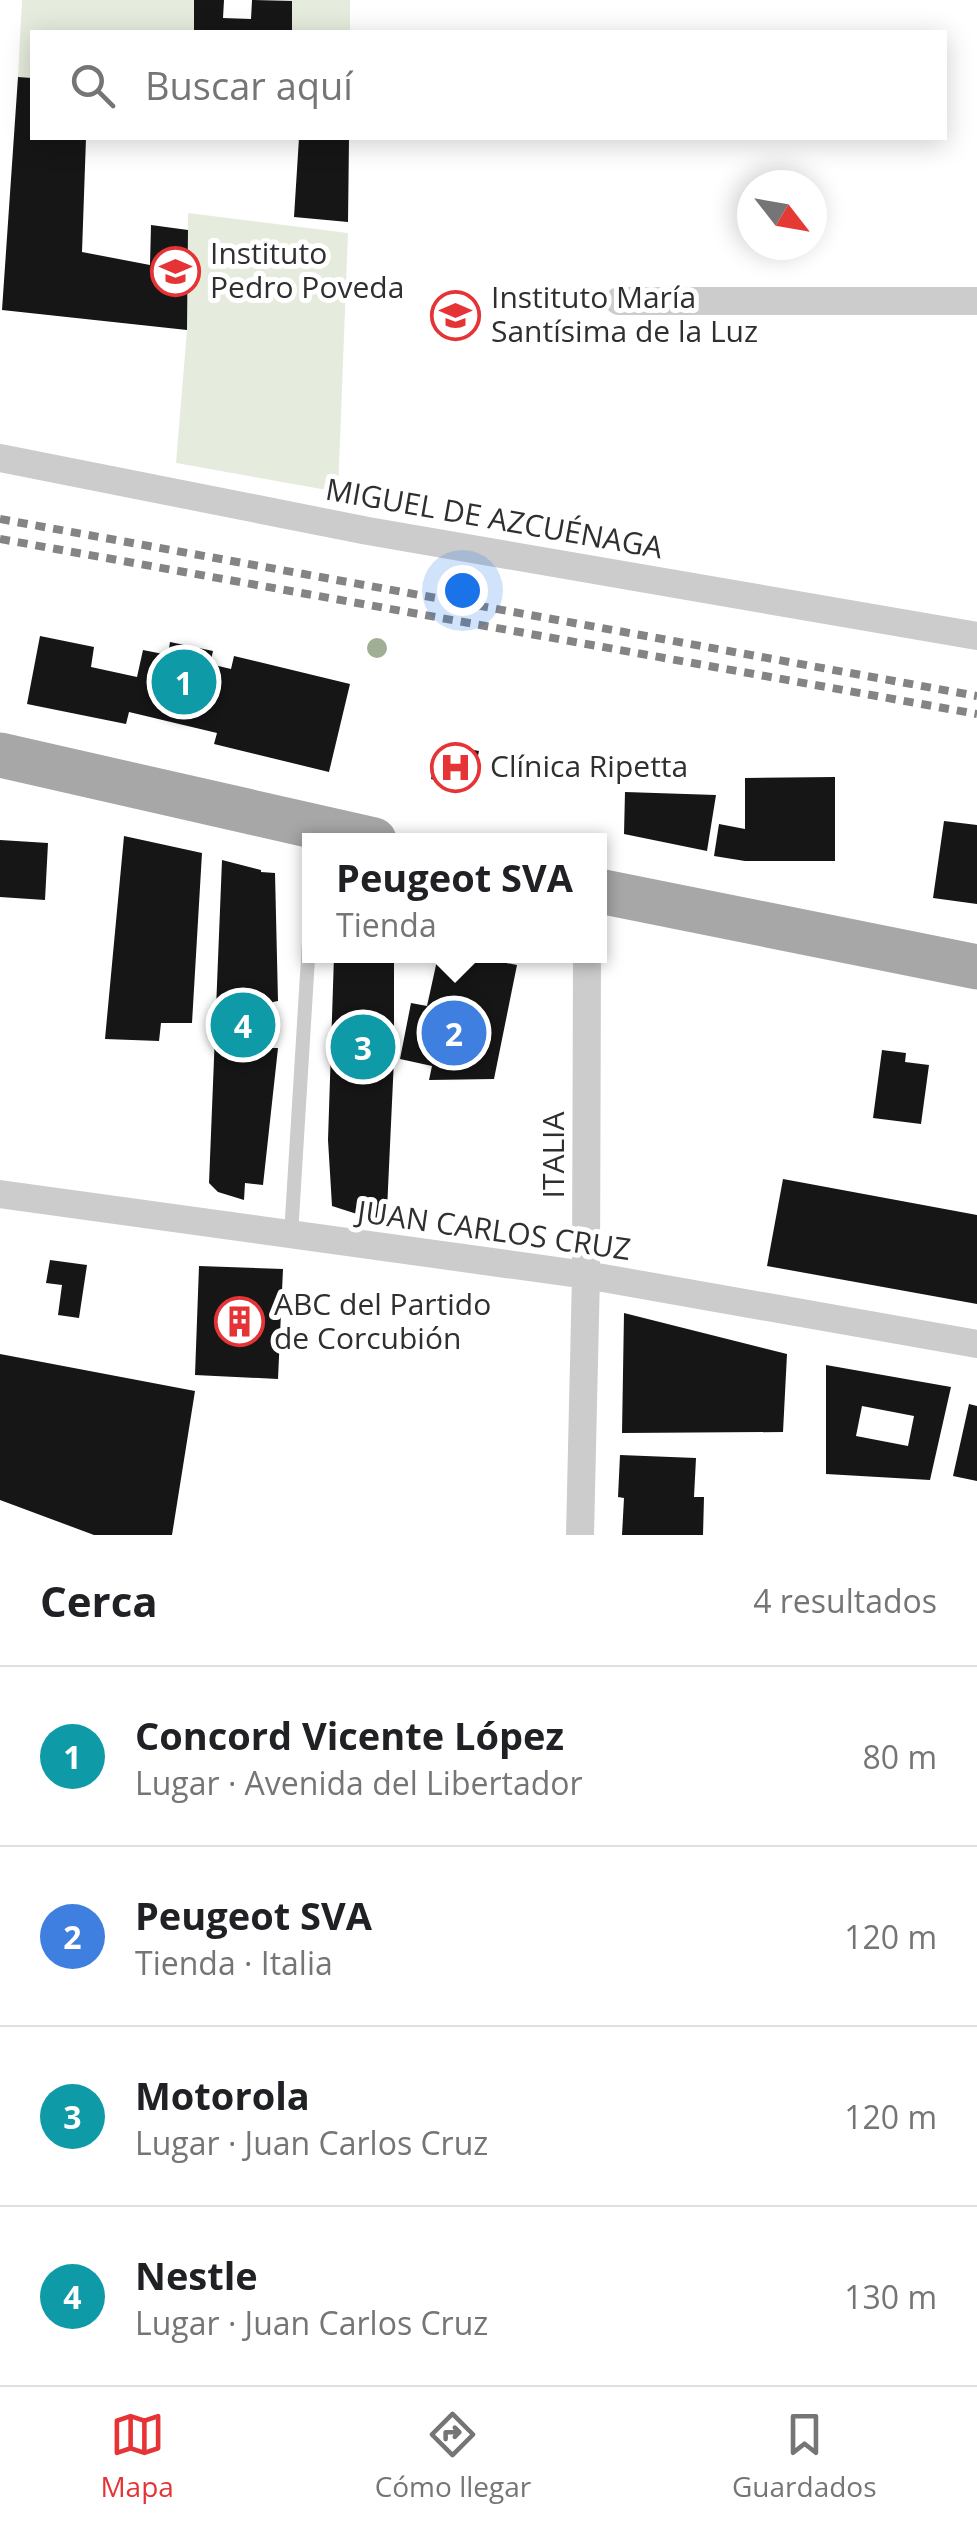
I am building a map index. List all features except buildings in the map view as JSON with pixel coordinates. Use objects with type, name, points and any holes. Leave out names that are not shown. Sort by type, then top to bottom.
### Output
[{"type":"main road","points":[[0,755],[312,833]]},
{"type":"main road","points":[[607,893],[977,967]]},
{"type":"street","points":[[619,301],[977,301]]},
{"type":"street","name":"MIGUEL DE AZCUÉNAGA","points":[[0,458],[368,530],[977,636]]},
{"type":"street","name":"ITALIA","points":[[580,1535],[586,1275],[586,963]]},
{"type":"street","name":"JUAN CARLOS CRUZ","points":[[0,1194],[586,1275],[977,1344]]},
{"type":"lane","points":[[291,1235],[308,963]]},
{"type":"green space","points":[[22,0],[194,0],[194,30],[30,30],[30,78],[18,77]]},
{"type":"green space","points":[[259,0],[350,0],[350,30],[292,30],[292,1]]},
{"type":"green space","points":[[188,213],[348,233],[338,492],[176,463],[187,330]]},
{"type":"railway","points":[[0,519],[977,696]]},
{"type":"railway","points":[[0,539],[977,714]]},
{"type":"place","name":"Instituto Pedro Poveda","points":[[175,271]]},
{"type":"place","name":"Instituto María Santísima de la Luz","points":[[456,315]]},
{"type":"place","name":"Concord Vicente López","points":[[184,682]]},
{"type":"place","name":"Clínica Ripetta","points":[[455,767]]},
{"type":"place","name":"Nestle","points":[[243,1025]]},
{"type":"place","name":"Peugeot SVA","points":[[454,1033]]},
{"type":"place","name":"Motorola","points":[[363,1047]]},
{"type":"place","name":"ABC del Partido de Corcubión","points":[[239,1322]]}]
